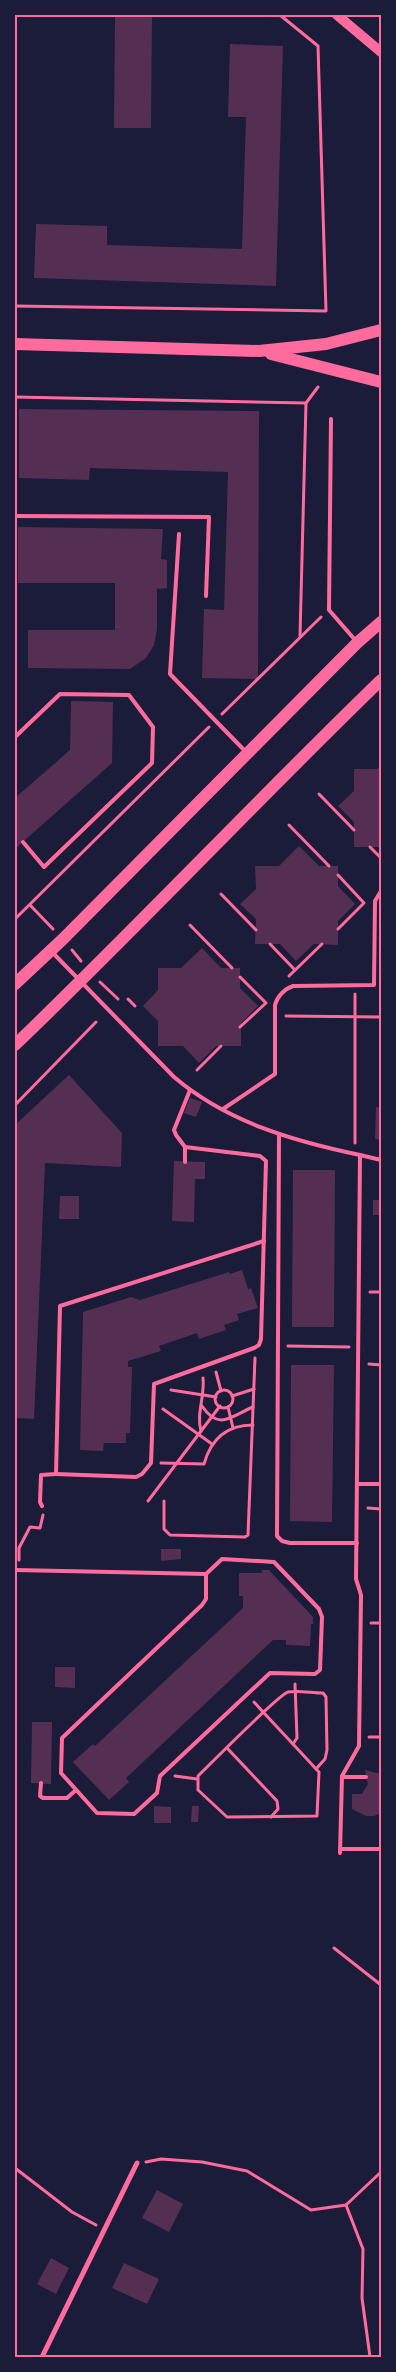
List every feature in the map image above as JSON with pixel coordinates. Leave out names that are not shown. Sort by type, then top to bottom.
[{"type":"main road","points":[[337,15],[381,52]]},
{"type":"main road","points":[[15,344],[259,351],[326,344],[381,330]]},
{"type":"main road","points":[[259,351],[323,365],[381,382]]},
{"type":"main road","points":[[15,984],[248,754],[357,643],[381,622]]},
{"type":"main road","points":[[15,1045],[80,982],[275,783],[381,680]]},
{"type":"street","points":[[42,2357],[137,2163]]},
{"type":"lane","points":[[331,419],[329,610],[357,643]]},
{"type":"lane","points":[[15,516],[209,517],[206,596]]},
{"type":"lane","points":[[178,534],[170,674],[248,754]]},
{"type":"lane","points":[[15,737],[60,694],[129,695],[153,727],[152,763],[44,867],[23,842]]},
{"type":"lane","points":[[223,1109],[275,1074],[276,1000],[289,987],[374,985],[375,900],[381,891]]},
{"type":"lane","points":[[50,951],[174,1077],[190,1090],[223,1109],[279,1135],[381,1160]]},
{"type":"lane","points":[[185,1162],[185,1147],[174,1130],[190,1090]]},
{"type":"lane","points":[[279,1135],[277,1536],[282,1541],[290,1543],[357,1543]]},
{"type":"lane","points":[[43,1506],[41,1475],[140,1476],[151,1463],[152,1401],[153,1388],[156,1381],[259,1345],[261,1339],[266,1161],[264,1157],[185,1147]]},
{"type":"lane","points":[[360,1156],[356,1579],[361,1595],[359,1746],[342,1777],[341,1851],[381,1849]]},
{"type":"lane","points":[[56,1474],[60,1306],[264,1241]]},
{"type":"lane","points":[[357,1484],[381,1484]]},
{"type":"lane","points":[[17,1570],[206,1574],[222,1559],[274,1562],[319,1609],[322,1617],[320,1670],[315,1674],[270,1673],[158,1778],[157,1793],[134,1814],[97,1813],[61,1773],[62,1738],[202,1605],[206,1599],[206,1574]]},
{"type":"lane","points":[[342,1777],[366,1777]]},
{"type":"lane","points":[[41,1784],[40,1796],[43,1798],[67,1798],[76,1790]]},
{"type":"path","points":[[15,306],[326,311],[318,46],[280,15]]},
{"type":"path","points":[[300,636],[306,403],[318,387]]},
{"type":"path","points":[[15,397],[306,403]]},
{"type":"path","points":[[15,919],[300,636],[329,610]]},
{"type":"path","points":[[319,794],[354,830]]},
{"type":"path","points":[[289,825],[329,866]]},
{"type":"path","points":[[370,847],[381,858]]},
{"type":"path","points":[[338,875],[364,903],[338,929]]},
{"type":"path","points":[[221,894],[256,930]]},
{"type":"path","points":[[190,925],[232,968]]},
{"type":"path","points":[[270,944],[295,970]]},
{"type":"path","points":[[283,982],[322,944]]},
{"type":"path","points":[[240,976],[264,1001]]},
{"type":"path","points":[[275,1016],[381,1017],[380,990],[374,985]]},
{"type":"path","points":[[354,1154],[355,986]]},
{"type":"path","points":[[240,1027],[266,1003],[264,1001],[270,994]]},
{"type":"path","points":[[128,999],[135,1006]]},
{"type":"path","points":[[15,1105],[96,1022]]},
{"type":"path","points":[[197,1070],[221,1046]]},
{"type":"path","points":[[277,1346],[358,1347]]},
{"type":"path","points":[[164,1501],[164,1529],[170,1535],[245,1537],[248,1535],[255,1347]]},
{"type":"path","points":[[213,1362],[221,1391]]},
{"type":"path","points":[[199,1433],[199,1415],[204,1395],[203,1378]]},
{"type":"path","points":[[232,1396],[254,1389]]},
{"type":"path","points":[[168,1390],[216,1397]]},
{"type":"path","points":[[216,1397],[221,1391],[227,1390],[232,1396],[233,1402],[228,1407]]},
{"type":"path","points":[[216,1397],[220,1406]]},
{"type":"path","points":[[152,1401],[212,1444]]},
{"type":"path","points":[[202,1406],[211,1417],[219,1420],[231,1419],[253,1406]]},
{"type":"path","points":[[220,1406],[228,1407]]},
{"type":"path","points":[[148,1501],[220,1406]]},
{"type":"path","points":[[228,1407],[233,1428]]},
{"type":"path","points":[[151,1463],[204,1464],[212,1444],[218,1437],[233,1428],[253,1425]]},
{"type":"path","points":[[17,1570],[19,1548],[30,1528],[40,1528],[43,1506]]},
{"type":"path","points":[[293,1744],[297,1736],[295,1673]]},
{"type":"path","points":[[196,1779],[284,1694],[296,1692],[323,1693],[326,1697],[327,1750],[325,1759],[316,1769]]},
{"type":"path","points":[[196,1779],[197,1788],[224,1817],[318,1816],[320,1776],[316,1769],[247,1694]]},
{"type":"path","points":[[227,1748],[277,1801],[278,1809],[270,1817]]},
{"type":"path","points":[[162,1774],[196,1779]]},
{"type":"path","points":[[334,1948],[381,1985]]},
{"type":"path","points":[[137,2163],[161,2160],[202,2162],[247,2171],[311,2210],[346,2204],[381,2172]]},
{"type":"path","points":[[15,2168],[72,2212],[104,2229]]},
{"type":"path","points":[[346,2204],[363,2249],[362,2298],[370,2357]]},
{"type":"building","points":[[115,15],[152,15],[151,128],[114,128]]},
{"type":"building","points":[[230,44],[283,46],[276,286],[34,278],[36,224],[107,226],[107,245],[242,249],[246,117],[228,117]]},
{"type":"building","points":[[19,409],[259,411],[258,679],[202,678],[204,609],[224,610],[228,472],[90,468],[89,480],[19,478]]},
{"type":"building","points":[[18,527],[163,529],[161,559],[167,560],[167,588],[157,589],[157,629],[154,645],[146,658],[130,669],[28,668],[28,630],[115,630],[115,583],[18,583]]},
{"type":"building","points":[[71,701],[113,702],[112,763],[17,847],[15,844],[15,798],[70,750]]},
{"type":"building","points":[[381,765],[381,850],[378,847],[354,847],[354,822],[338,806],[354,791],[354,769],[377,769]]},
{"type":"building","points":[[299,846],[319,866],[338,866],[338,886],[355,904],[338,921],[338,945],[314,944],[296,961],[280,944],[255,944],[256,919],[240,904],[256,889],[255,866],[279,866]]},
{"type":"building","points":[[202,948],[221,968],[240,968],[240,988],[258,1006],[241,1023],[241,1046],[216,1046],[199,1063],[183,1046],[158,1046],[158,1021],[143,1006],[158,990],[158,968],[181,968]]},
{"type":"building","points":[[69,1075],[122,1133],[121,1167],[45,1163],[34,1419],[15,1418],[15,1125]]},
{"type":"building","points":[[190,1098],[202,1102],[196,1117],[184,1113]]},
{"type":"building","points":[[376,1107],[381,1108],[381,1140],[375,1139]]},
{"type":"building","points":[[174,1161],[205,1162],[205,1179],[195,1179],[194,1222],[172,1221]]},
{"type":"building","points":[[293,1170],[335,1170],[334,1327],[292,1327]]},
{"type":"building","points":[[60,1196],[79,1196],[79,1219],[59,1219]]},
{"type":"building","points":[[373,1200],[381,1200],[381,1215],[373,1215]]},
{"type":"building","points":[[242,1270],[248,1289],[251,1288],[258,1308],[237,1314],[239,1320],[224,1325],[226,1330],[199,1339],[197,1333],[159,1346],[161,1351],[128,1361],[128,1367],[132,1367],[130,1433],[126,1433],[126,1443],[104,1443],[103,1451],[80,1450],[83,1312],[131,1297],[140,1300],[229,1272],[230,1274]]},
{"type":"building","points":[[291,1365],[334,1365],[332,1522],[290,1521]]},
{"type":"building","points":[[161,1549],[181,1549],[181,1559],[161,1561]]},
{"type":"building","points":[[262,1570],[269,1570],[313,1617],[310,1646],[286,1645],[286,1640],[273,1640],[126,1778],[129,1782],[109,1800],[73,1762],[93,1744],[95,1746],[243,1608],[243,1596],[239,1596],[239,1573],[262,1573]]},
{"type":"building","points":[[55,1667],[75,1667],[75,1688],[55,1687]]},
{"type":"building","points":[[32,1722],[52,1722],[51,1784],[31,1783]]},
{"type":"building","points":[[365,1770],[381,1774],[381,1813],[374,1816],[366,1816],[352,1809],[352,1794],[362,1794],[368,1784]]},
{"type":"building","points":[[154,1806],[171,1807],[171,1823],[154,1823]]},
{"type":"building","points":[[192,1806],[199,1806],[198,1822],[191,1822]]},
{"type":"building","points":[[157,2190],[183,2204],[169,2232],[142,2218]]},
{"type":"building","points":[[51,2258],[69,2268],[56,2294],[37,2284]]},
{"type":"building","points":[[124,2263],[159,2279],[147,2304],[112,2288]]}]
